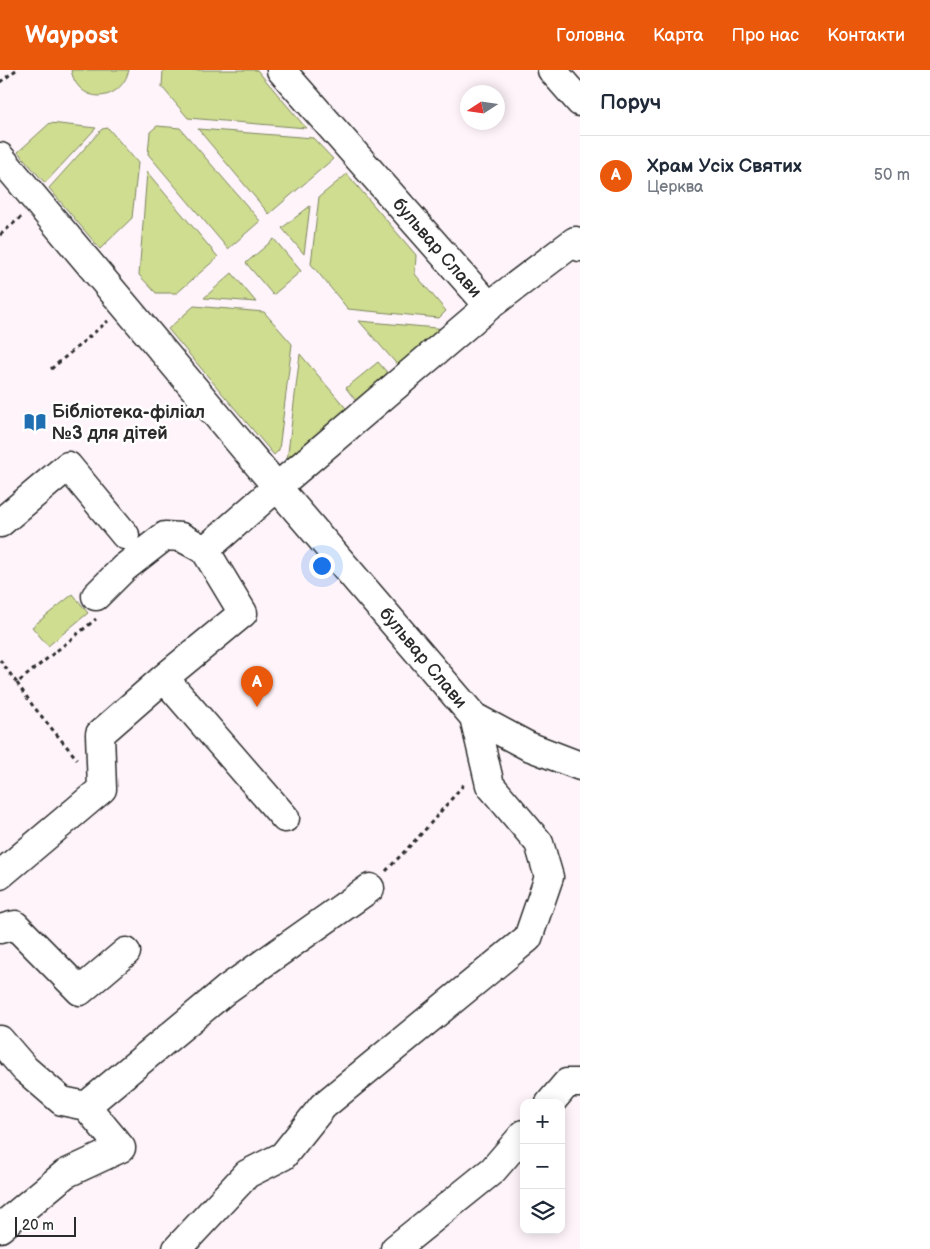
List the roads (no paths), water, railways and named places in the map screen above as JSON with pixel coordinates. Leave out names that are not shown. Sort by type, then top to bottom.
[{"type":"street","name":"бульвар Слави","points":[[277,486],[489,306],[281,70]]},
{"type":"street","points":[[552,70],[580,102]]},
{"type":"street","name":"бульвар Слави","points":[[0,157],[474,717],[528,746],[580,766]]},
{"type":"street","points":[[489,306],[578,241]]},
{"type":"street","points":[[0,523],[68,466],[125,535]]},
{"type":"street","points":[[205,550],[277,486]]},
{"type":"street","points":[[0,875],[102,789],[100,734],[243,613],[205,550],[181,537],[165,536],[124,568],[96,607]]},
{"type":"street","points":[[164,678],[285,818]]},
{"type":"street","points":[[177,1249],[247,1174],[283,1156],[323,1106],[528,938],[549,876],[539,843],[490,786],[474,717]]},
{"type":"street","points":[[86,1106],[227,989],[370,888]]},
{"type":"street","points":[[0,929],[16,925],[80,991],[126,952]]},
{"type":"street","points":[[0,1040],[25,1069],[62,1101],[86,1106],[121,1148],[65,1174],[0,1228]]},
{"type":"street","points":[[553,1099],[567,1083],[580,1083]]},
{"type":"street","points":[[395,1249],[493,1170],[520,1139]]},
{"type":"place","name":"Бібліотека-філіал №3 для дітей","points":[[35,422]]},
{"type":"place","name":"Храм Усіх Святих","points":[[257,707]]}]
